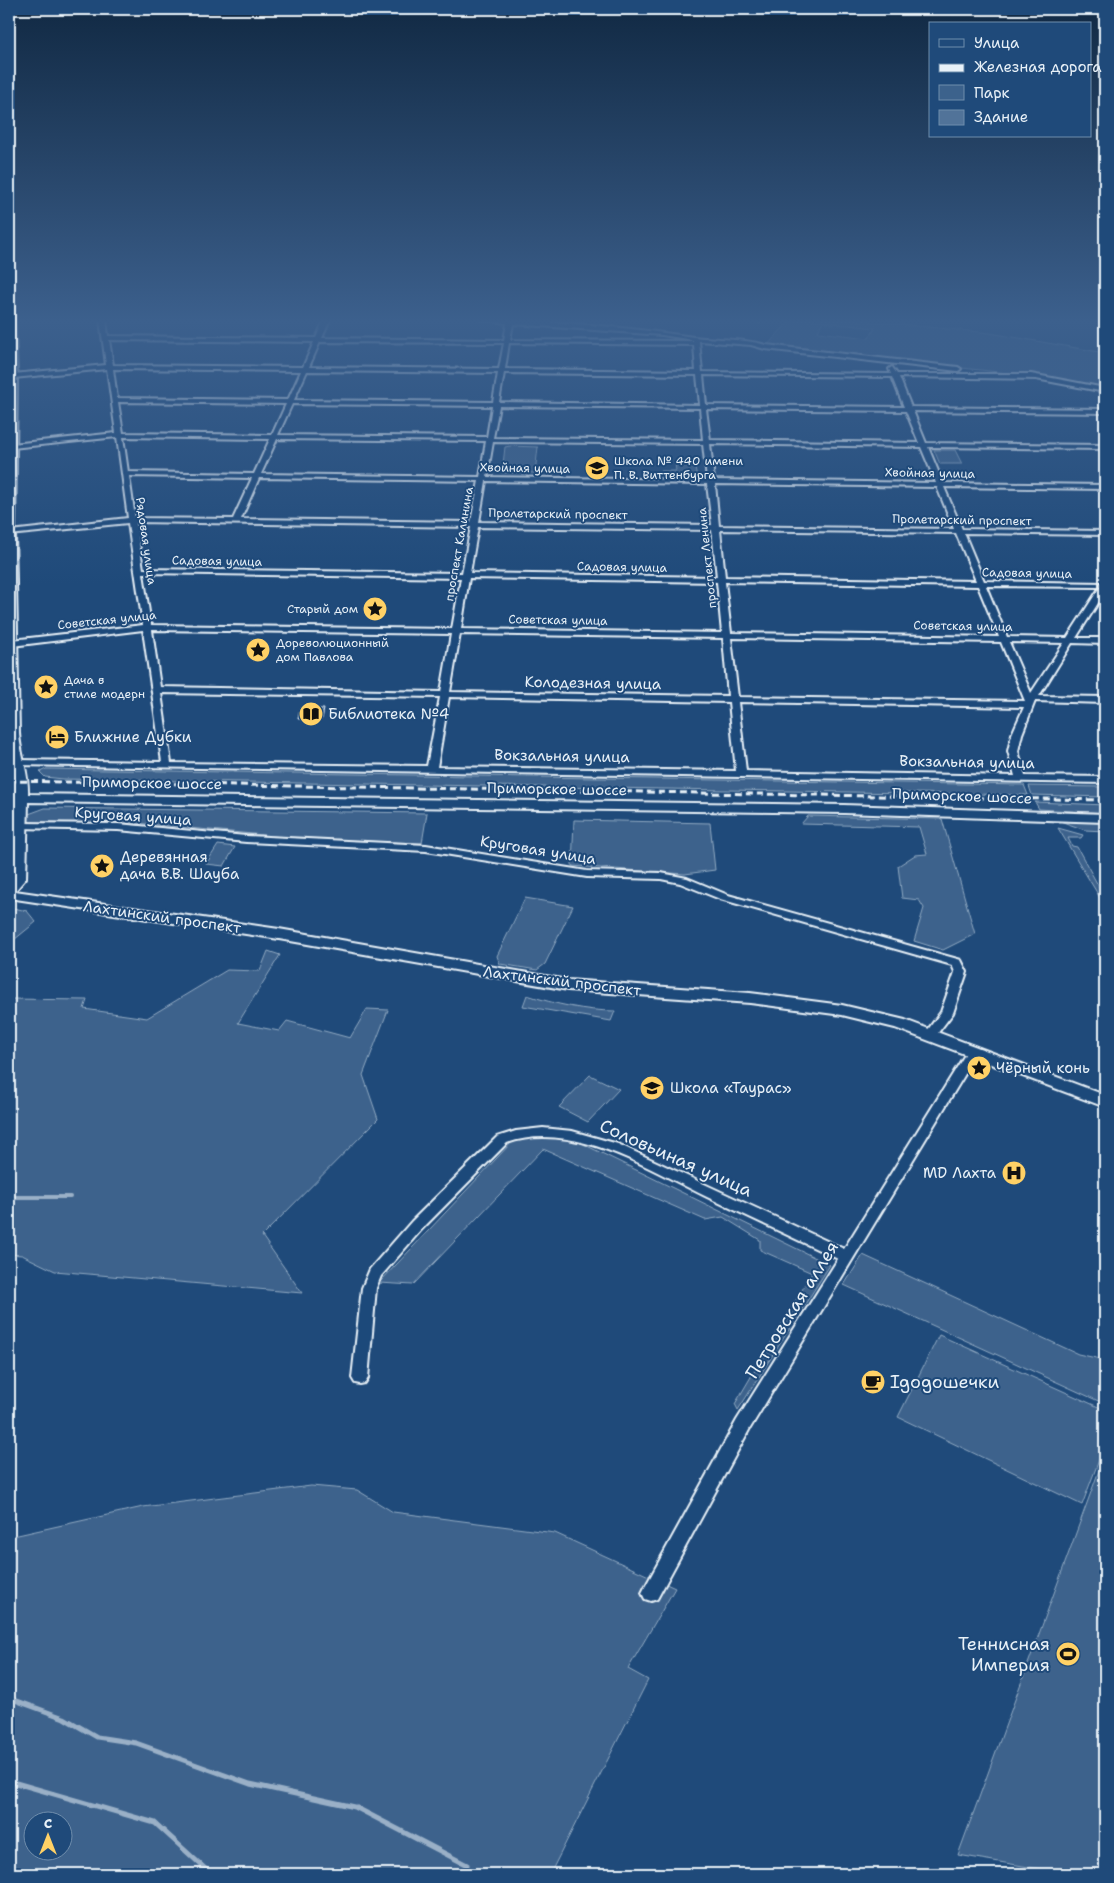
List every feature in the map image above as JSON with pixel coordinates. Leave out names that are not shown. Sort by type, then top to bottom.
[{"type":"main road","points":[[9,889],[19,878],[21,826],[15,798],[22,777],[14,752],[10,533],[11,418]]},
{"type":"main road","name":"Приморское шоссе","points":[[15,798],[844,809],[1105,818]]},
{"type":"main road","name":"Лахтинский проспект","points":[[9,894],[279,934],[568,984],[803,1003],[877,1018],[930,1035],[1105,1101]]},
{"type":"street","name":"Рядовая улица","points":[[115,408],[167,765]]},
{"type":"street","points":[[236,521],[287,408]]},
{"type":"street","name":"проспект Калинина","points":[[432,768],[495,408]]},
{"type":"street","name":"проспект Ленина","points":[[703,408],[741,774]]},
{"type":"street","points":[[895,408],[1105,411]]},
{"type":"street","points":[[908,408],[1030,701]]},
{"type":"street","points":[[12,446],[119,435],[1105,447]]},
{"type":"street","name":"Хвойная улица","points":[[125,474],[1105,486]]},
{"type":"street","name":"Пролетарский проспект","points":[[10,533],[132,520],[1105,533]]},
{"type":"street","name":"Садовая улица","points":[[139,571],[1105,586]]},
{"type":"street","points":[[1021,778],[1013,751],[1017,734],[1030,701],[1105,586]]},
{"type":"street","name":"Советская улица","points":[[12,643],[148,627],[1105,641]]},
{"type":"street","name":"Колодезная улица","points":[[157,690],[733,699],[1105,700]]},
{"type":"street","name":"Вокзальная улица","points":[[18,763],[1105,780]]},
{"type":"street","name":"Круговая улица","points":[[21,826],[118,827],[289,842],[426,848],[587,874],[661,876],[683,880],[724,896],[957,963],[961,972],[947,1013],[930,1035]]},
{"type":"street","name":"Петровская аллея","points":[[651,1593],[743,1425],[973,1051]]},
{"type":"street","name":"Соловьиная улица","points":[[360,1378],[369,1288],[374,1273],[417,1225],[502,1140],[516,1134],[539,1131],[582,1138],[613,1147],[847,1258]]},
{"type":"green space","points":[[505,447],[538,447],[535,473],[502,473]]},
{"type":"green space","points":[[934,450],[955,450],[962,464],[940,464]]},
{"type":"green space","points":[[675,463],[694,463],[697,477],[662,477],[661,471],[676,471]]},
{"type":"green space","points":[[46,769],[1024,785],[1028,795],[63,779],[45,777],[40,772]]},
{"type":"green space","points":[[1029,786],[1105,787],[1105,797],[1032,795]]},
{"type":"green space","points":[[1035,802],[1105,805],[1105,813],[1039,809]]},
{"type":"green space","points":[[45,808],[427,813],[422,843],[305,839],[136,823],[29,824],[26,815]]},
{"type":"green space","points":[[808,816],[942,819],[975,934],[943,950],[914,941],[924,908],[919,900],[902,898],[898,866],[915,855],[927,854],[919,827],[801,824]]},
{"type":"green space","points":[[1062,819],[1105,822],[1105,831],[1085,830],[1060,821]]},
{"type":"green space","points":[[574,820],[710,823],[715,870],[685,874],[572,866]]},
{"type":"green space","points":[[1058,828],[1083,835],[1081,838],[1068,838],[1072,846],[1077,847],[1105,898],[1105,906]]},
{"type":"green space","points":[[218,845],[235,847],[224,866],[206,864]]},
{"type":"green space","points":[[525,898],[573,906],[545,964],[537,970],[500,964],[497,956]]},
{"type":"green space","points":[[9,907],[27,911],[36,922],[9,944]]},
{"type":"green space","points":[[268,951],[280,955],[238,1023],[279,1031],[287,1021],[350,1038],[367,1009],[388,1010],[363,1075],[378,1119],[262,1236],[302,1293],[55,1271],[22,1255],[9,1254],[9,999],[87,1000],[84,1009],[147,1018],[227,970],[260,971]]},
{"type":"green space","points":[[527,995],[570,1006],[615,1011],[611,1021],[523,1006]]},
{"type":"green space","points":[[590,1075],[619,1089],[588,1122],[559,1107]]},
{"type":"green space","points":[[534,1135],[577,1141],[830,1265],[738,1410],[735,1404],[812,1273],[760,1250],[760,1240],[723,1217],[705,1220],[543,1149],[413,1285],[379,1283],[512,1142]]},
{"type":"green space","points":[[863,1255],[1078,1354],[1105,1360],[1105,1404],[844,1285]]},
{"type":"green space","points":[[939,1335],[1105,1410],[1105,1444],[1082,1505],[898,1417]]},
{"type":"green space","name":"Теннисная Империя","points":[[1105,1454],[1105,1874],[1070,1874],[958,1855]]},
{"type":"green space","points":[[311,1486],[357,1490],[393,1512],[555,1533],[675,1588],[628,1669],[648,1680],[550,1874],[9,1874],[9,1537],[143,1507]]},
{"type":"building","name":"Библиотека №4","points":[[300,709],[324,709],[322,719],[298,719]]},
{"type":"waterway","points":[[9,1197],[70,1197]]},
{"type":"waterway","points":[[9,1698],[64,1718],[97,1737],[136,1743],[250,1784],[355,1807],[467,1865]]},
{"type":"waterway","points":[[9,1781],[155,1823],[211,1874]]},
{"type":"railway","points":[[9,781],[1105,800]]},
{"type":"place","name":"Школа № 440 имени П. В. Виттенбурга","points":[[597,468]]},
{"type":"place","name":"Старый дом","points":[[375,609]]},
{"type":"place","name":"Дореволюционный дом Павлова","points":[[258,650]]},
{"type":"place","name":"Дача в стиле модерн","points":[[46,687]]},
{"type":"place","name":"Библиотека №4","points":[[311,714]]},
{"type":"place","name":"Ближние Дубки","points":[[57,737]]},
{"type":"place","name":"Деревянная дача В.В. Шауба","points":[[102,866]]},
{"type":"place","name":"Чёрный конь","points":[[979,1068]]},
{"type":"place","name":"Школа «Таурас»","points":[[652,1088]]},
{"type":"place","name":"MD Лахта","points":[[1014,1173]]},
{"type":"place","name":"Igogoшечки","points":[[873,1382]]},
{"type":"place","name":"Теннисная Империя","points":[[1068,1654]]}]
